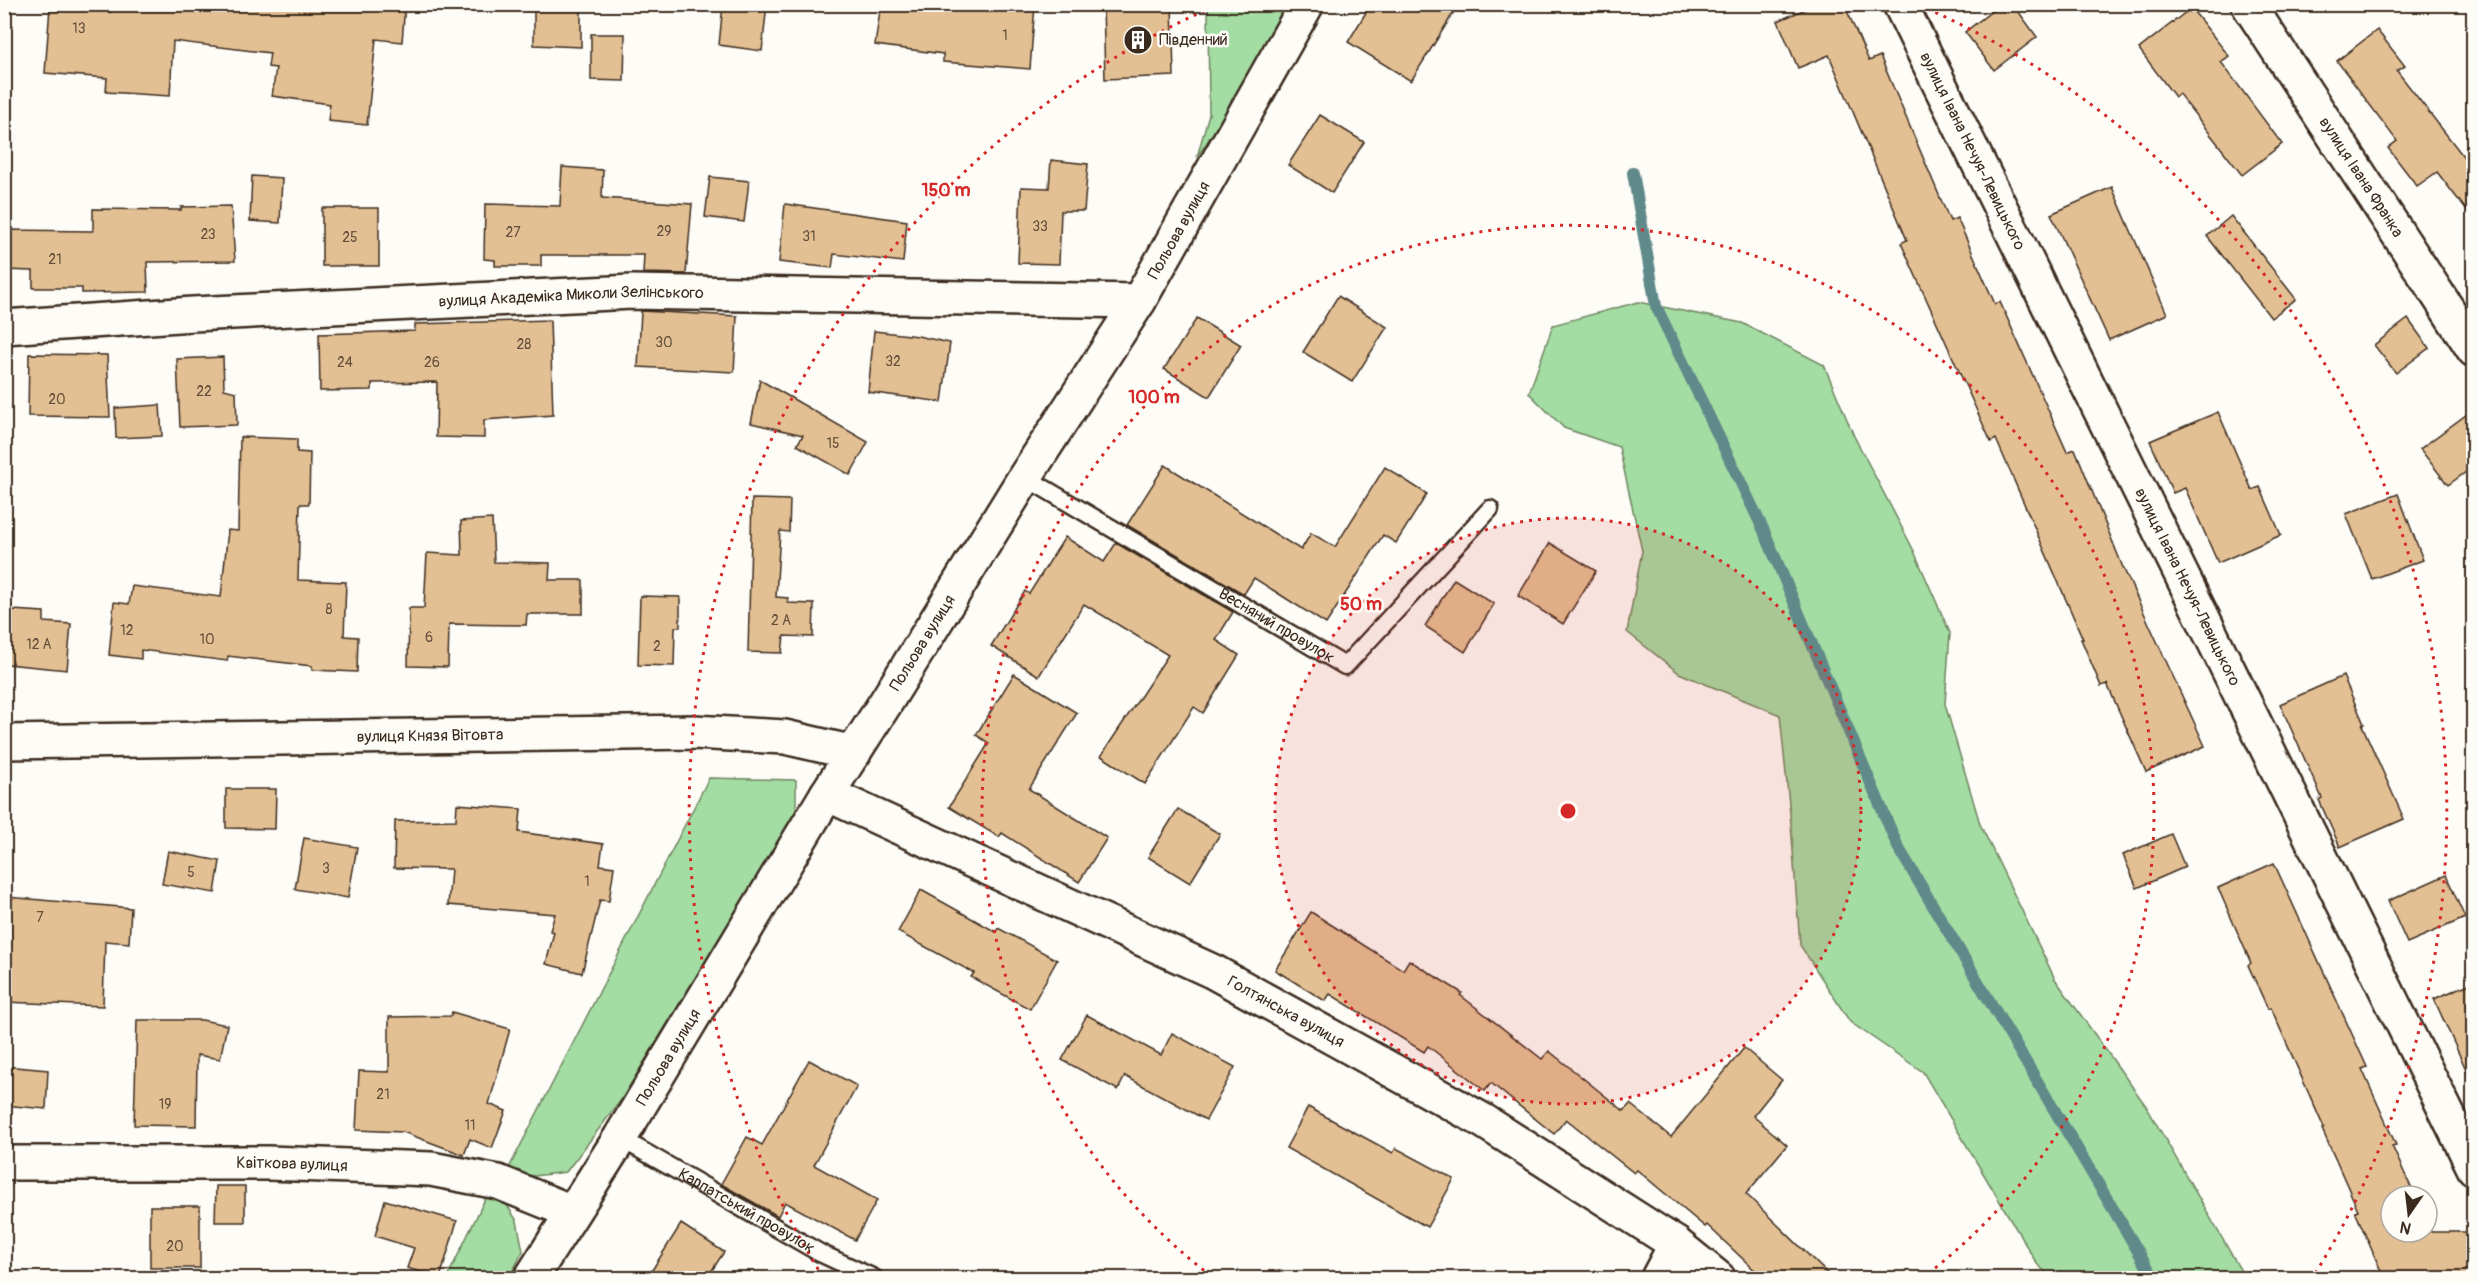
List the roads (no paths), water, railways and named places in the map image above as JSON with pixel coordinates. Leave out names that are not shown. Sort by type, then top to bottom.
[{"type":"street","name":"Польова вулиця","points":[[531,1278],[620,1138],[827,794],[1025,477],[1139,301],[1307,4]]},
{"type":"street","name":"вулиця Івана Нечуя-Левицького","points":[[1900,4],[2474,1168]]},
{"type":"street","name":"вулиця Івана Франка","points":[[2248,4],[2474,350]]},
{"type":"street","name":"вулиця Академіка Миколи Зелінського","points":[[4,327],[193,314],[632,292],[1139,301]]},
{"type":"street","name":"вулиця Князя Вітовта","points":[[4,742],[694,732],[785,737],[854,753]]},
{"type":"street","name":"Голтянська вулиця","points":[[827,794],[1214,972],[1482,1120],[1677,1244],[1718,1278]]},
{"type":"street","name":"Квіткова вулиця","points":[[4,1163],[268,1163],[430,1169],[498,1182],[572,1212]]},
{"type":"street","points":[[1658,1278],[1677,1244]]},
{"type":"lane","name":"Весняний провулок","points":[[1025,477],[1345,666],[1490,509]]},
{"type":"lane","name":"Карпатський провулок","points":[[620,1138],[820,1252],[874,1278]]},
{"type":"waterway","points":[[1633,173],[1656,306],[1764,531],[1898,847],[2154,1278]]},
{"type":"place","name":"Південний","points":[[1138,40]]}]
